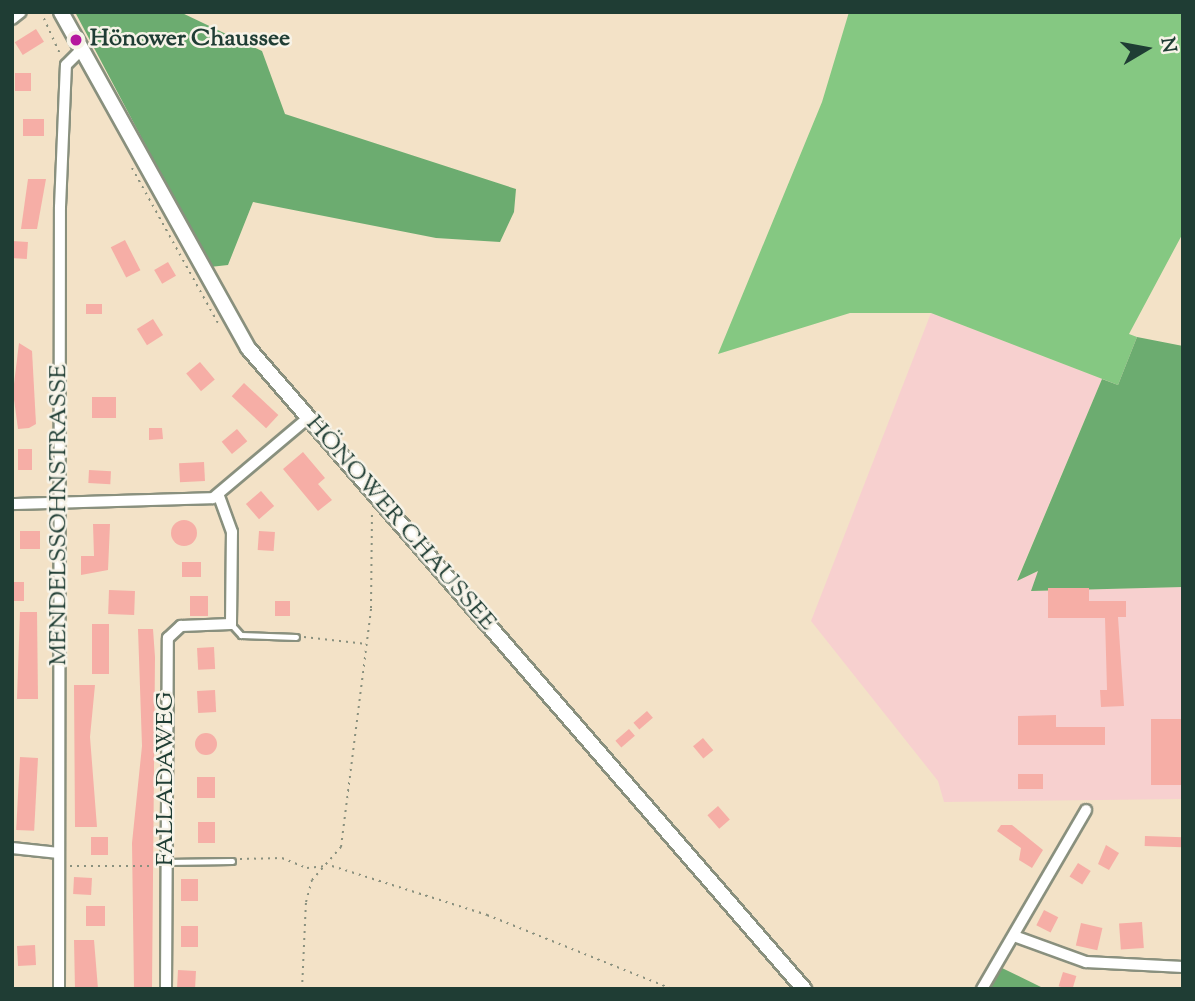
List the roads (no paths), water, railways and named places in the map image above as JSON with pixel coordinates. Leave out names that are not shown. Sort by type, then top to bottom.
[{"type":"street","points":[[12,19],[21,12]]},
{"type":"street","name":"HÖNOWER CHAUSSEE","points":[[57,18],[81,50],[224,311],[308,418],[804,989]]},
{"type":"street","name":"MENDELSSOHNSTRASSE","points":[[59,989],[58,505],[66,65],[81,50]]},
{"type":"street","points":[[12,504],[58,505],[219,496],[308,418]]},
{"type":"street","points":[[219,496],[232,532],[231,624]]},
{"type":"street","name":"FALLADAWEG","points":[[166,989],[168,638],[181,626],[231,624]]},
{"type":"street","points":[[982,989],[1086,810]]},
{"type":"street","points":[[12,848],[59,853]]},
{"type":"street","points":[[1014,936],[1086,962],[1183,967]]},
{"type":"lane","points":[[231,624],[241,635],[296,637]]},
{"type":"lane","points":[[167,864],[232,861]]},
{"type":"place","name":"Hönower Chaussee","points":[[76,40]]}]
